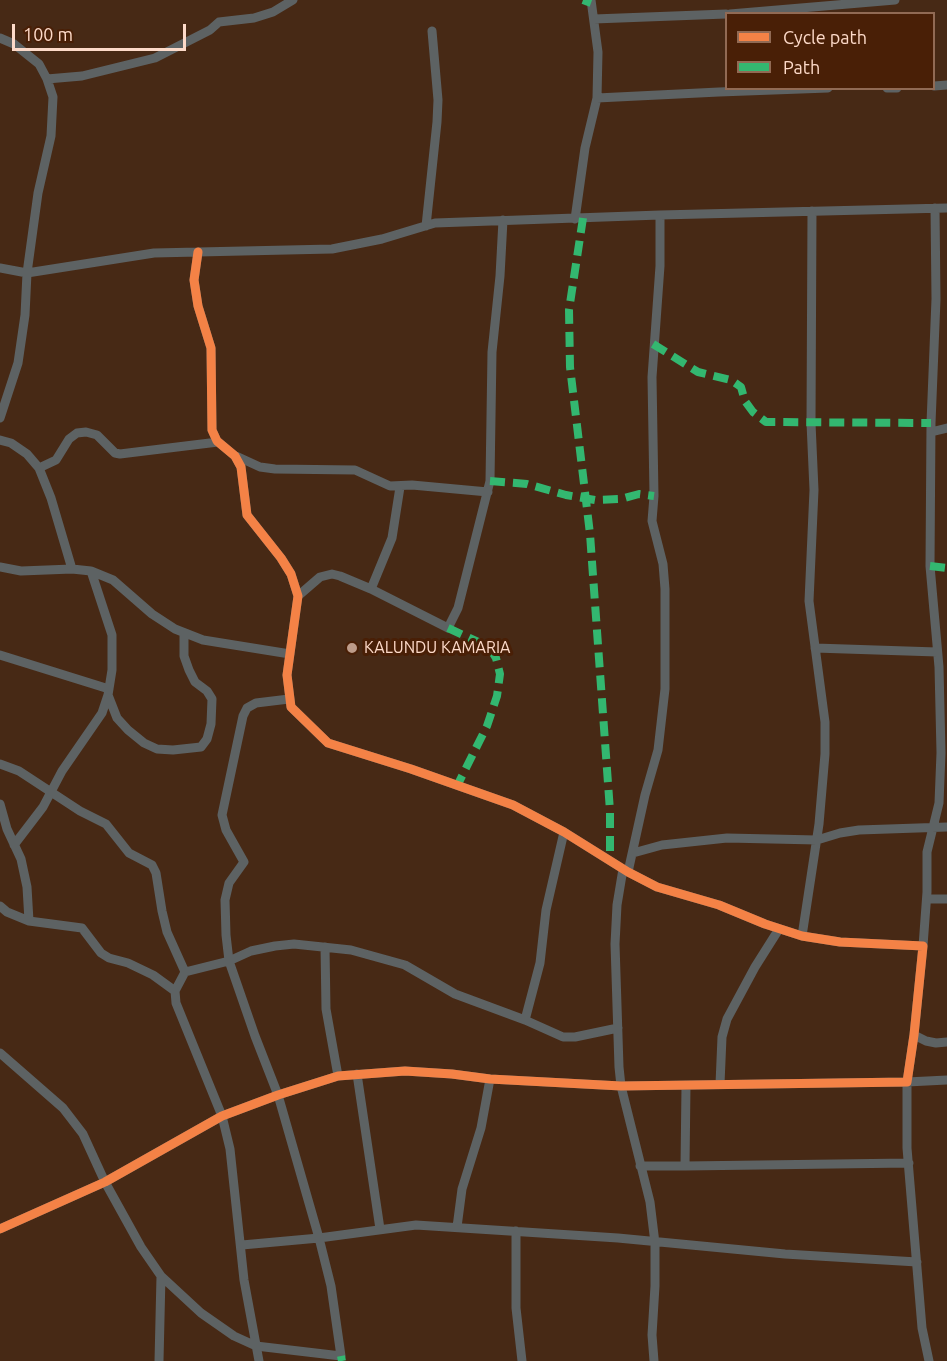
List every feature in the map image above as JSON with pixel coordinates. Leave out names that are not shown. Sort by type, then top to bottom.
[{"type":"street","points":[[47,79],[82,76],[155,58],[202,34],[219,22],[254,18],[273,12],[293,0]]},
{"type":"street","points":[[575,219],[585,148],[597,98],[598,51],[591,0]]},
{"type":"street","points":[[752,12],[895,0]]},
{"type":"street","points":[[594,19],[725,14]]},
{"type":"street","points":[[426,226],[435,153],[438,100],[432,31]]},
{"type":"street","points":[[0,38],[14,44],[39,64],[53,98],[51,136],[38,193],[18,363],[0,418]]},
{"type":"street","points":[[597,98],[774,90]]},
{"type":"street","points":[[928,1361],[922,1328],[909,1163],[907,1083],[923,946],[927,899],[927,852],[939,803],[941,753],[937,652],[930,566],[931,432],[936,310],[935,208]]},
{"type":"street","points":[[0,268],[27,273],[154,253],[332,249],[357,245],[435,224],[660,215],[947,208]]},
{"type":"street","points":[[802,936],[817,840],[823,783],[825,722],[809,601],[814,490],[811,423],[812,211]]},
{"type":"street","points":[[654,1361],[652,1335],[655,1243],[650,1202],[621,1086],[615,944],[617,905],[633,853],[645,795],[658,750],[665,689],[665,589],[663,564],[652,521],[654,496],[652,377],[660,273],[660,215]]},
{"type":"street","points":[[298,596],[320,578],[332,574],[372,589],[448,628],[458,608],[488,492],[492,452],[492,352],[503,220]]},
{"type":"street","points":[[198,252],[194,280],[198,306],[211,348],[212,430],[218,442],[236,456],[260,467],[355,470],[377,482],[400,487],[412,485],[488,492]]},
{"type":"street","points":[[931,432],[947,428]]},
{"type":"street","points":[[39,468],[56,460],[69,439],[76,433],[86,432],[97,435],[112,450],[120,454],[218,442]]},
{"type":"street","points":[[0,440],[11,443],[27,454],[39,468],[72,569]]},
{"type":"street","points":[[236,456],[241,467],[247,514],[291,574],[298,596],[287,675],[291,707],[328,743],[513,805],[657,887],[719,904],[779,929],[802,936],[840,942],[923,946]]},
{"type":"street","points":[[372,589],[392,538],[400,487]]},
{"type":"street","points":[[0,567],[21,571],[72,569],[91,571],[113,580],[152,614],[184,633],[203,640],[290,654]]},
{"type":"street","points":[[14,845],[43,807],[62,771],[102,713],[109,692],[112,670],[112,635],[91,571]]},
{"type":"street","points":[[109,692],[117,718],[144,743],[157,749],[201,747],[212,724],[212,699],[195,682],[189,670],[184,656],[184,633]]},
{"type":"street","points":[[815,648],[937,652]]},
{"type":"street","points":[[0,655],[109,692]]},
{"type":"street","points":[[0,1053],[63,1108],[83,1134],[105,1182],[141,1247],[161,1276],[201,1313],[234,1336],[256,1346],[341,1356],[331,1286],[319,1238],[278,1095],[229,961],[225,924],[225,900],[230,883],[244,862],[226,830],[222,815],[243,716],[247,708],[256,703],[289,699]]},
{"type":"street","points":[[0,764],[19,771],[80,811],[106,824],[129,854],[152,865],[156,873],[168,932],[185,972]]},
{"type":"street","points":[[0,804],[7,829],[21,859],[27,887],[29,921]]},
{"type":"street","points":[[633,853],[662,845],[727,837],[817,840],[859,830],[947,827]]},
{"type":"street","points":[[525,1020],[540,963],[546,910],[564,832]]},
{"type":"street","points":[[927,899],[947,899]]},
{"type":"street","points":[[0,906],[7,912],[29,921],[82,928],[101,953],[153,975],[175,991]]},
{"type":"street","points":[[720,1084],[722,1036],[728,1019],[754,967],[779,929]]},
{"type":"street","points":[[259,1361],[244,1280],[230,1149],[222,1116],[176,1003],[175,991],[185,972],[229,961],[251,951],[275,946],[294,944],[351,950],[405,966],[455,994],[563,1037],[618,1029]]},
{"type":"street","points":[[325,947],[326,1009],[339,1076]]},
{"type":"street","points":[[914,1035],[936,1043],[947,1042]]},
{"type":"street","points":[[0,1229],[105,1182],[222,1116],[339,1076],[405,1071],[490,1079],[621,1086],[907,1083],[947,1080]]},
{"type":"street","points":[[357,1074],[380,1229]]},
{"type":"street","points":[[457,1227],[462,1189],[481,1128],[490,1079]]},
{"type":"street","points":[[685,1166],[686,1086]]},
{"type":"street","points":[[640,1166],[909,1163]]},
{"type":"street","points":[[242,1245],[319,1238],[416,1225],[917,1262]]},
{"type":"street","points":[[516,1231],[516,1308],[522,1361]]},
{"type":"street","points":[[159,1361],[161,1276]]},
{"type":"marked path","points":[[583,0],[591,3]]},
{"type":"marked path","points":[[583,218],[569,310],[570,367],[590,534],[610,811],[610,860]]},
{"type":"marked path","points":[[653,344],[698,372],[731,380],[741,387],[745,401],[753,412],[766,422],[931,423]]},
{"type":"marked path","points":[[490,481],[527,484],[595,500],[621,499],[639,494],[654,496]]},
{"type":"marked path","points":[[930,566],[947,568]]},
{"type":"marked path","points":[[448,628],[489,647],[496,658],[500,674],[497,696],[487,726],[457,786]]},
{"type":"marked path","points":[[341,1356],[342,1361]]},
{"type":"cycle path","points":[[0,1229],[105,1182],[222,1116],[338,1076],[405,1071],[490,1079],[621,1086],[907,1082],[923,946],[840,942],[802,936],[719,905],[657,887],[513,805],[328,743],[291,707],[287,675],[298,596],[291,574],[281,558],[247,515],[241,467],[235,456],[217,441],[212,430],[211,348],[198,306],[194,280],[198,252]]},
{"type":"place","name":"KALUNDU KAMARIA","points":[[352,648]]}]
